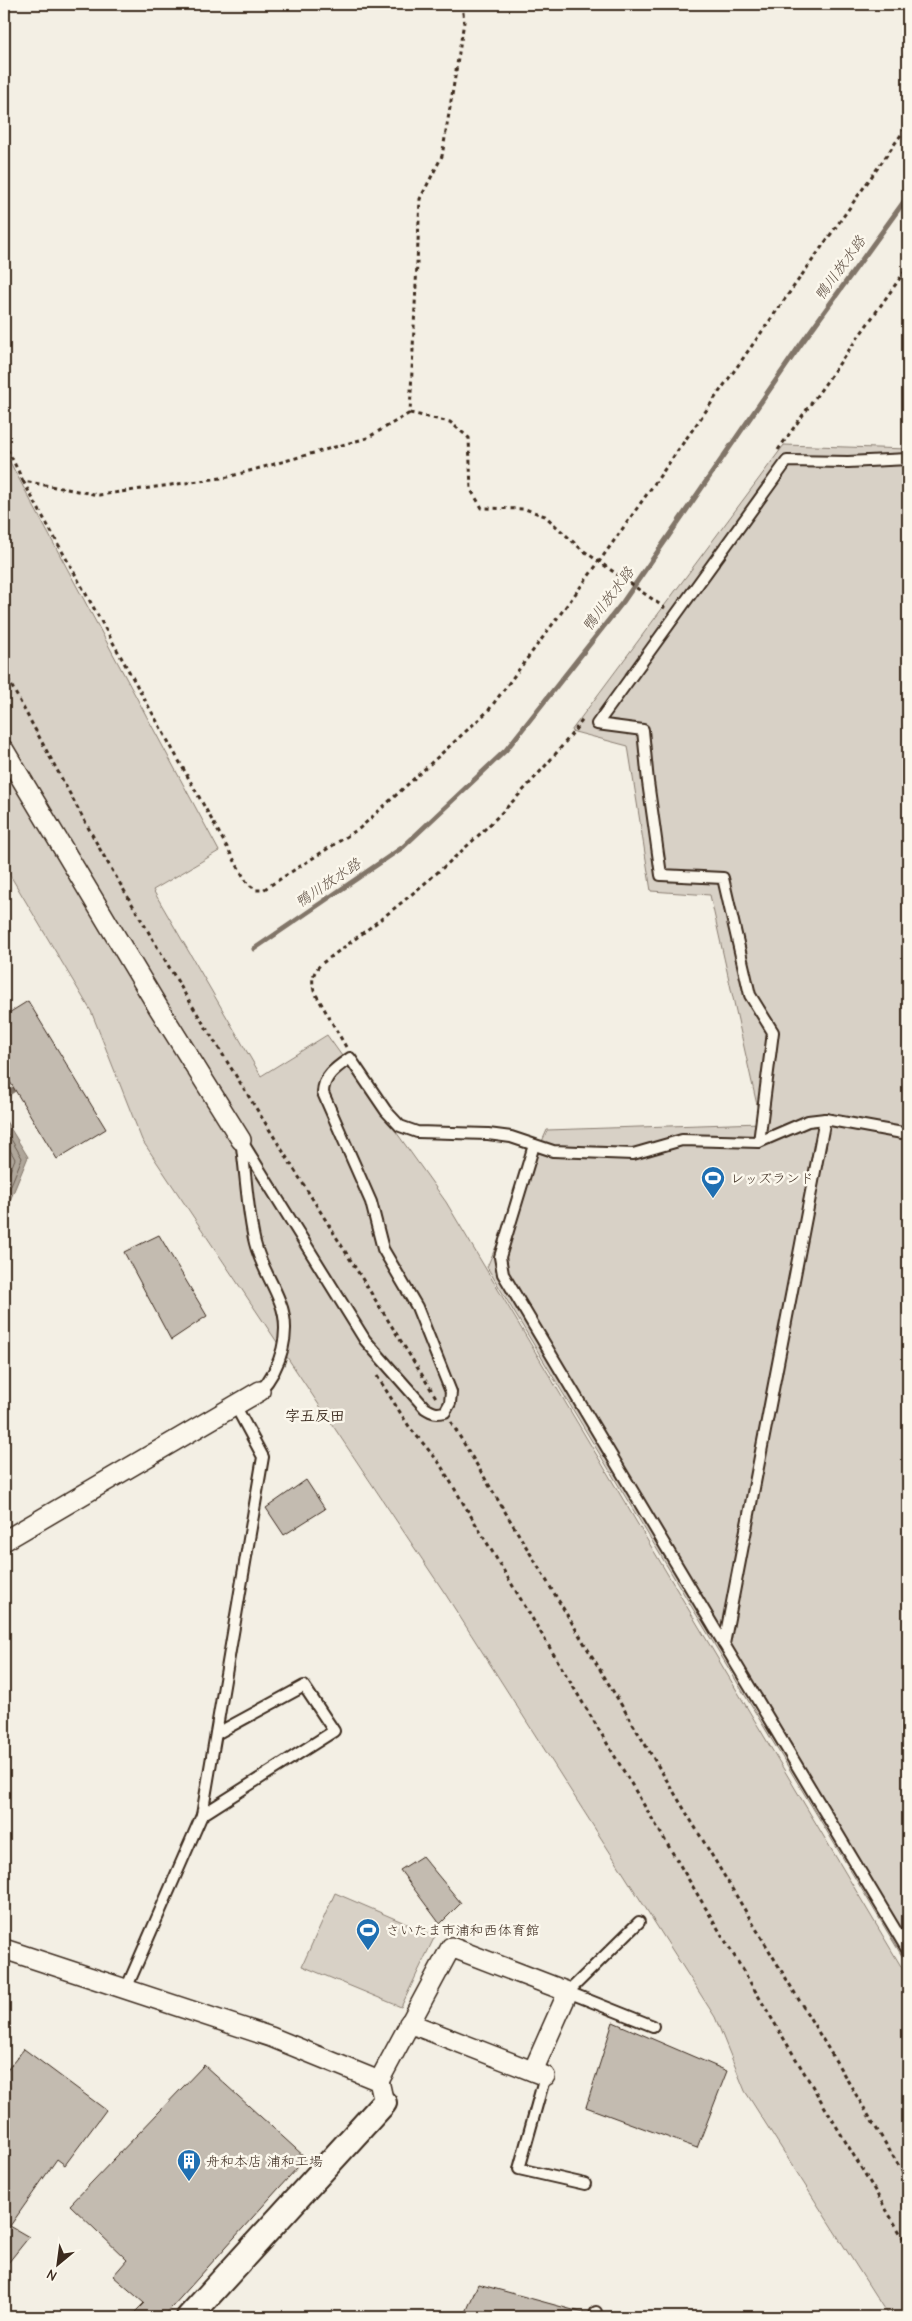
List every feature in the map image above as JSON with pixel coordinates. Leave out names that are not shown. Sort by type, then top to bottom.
[{"type":"street","points":[[4,750],[158,1007],[241,1140]]},
{"type":"street","points":[[4,1541],[260,1390]]},
{"type":"street","points":[[189,2317],[381,2092],[409,2023],[451,1947],[568,1992],[539,2074],[409,2023]]},
{"type":"street","points":[[4,1949],[271,2037],[381,2092]]},
{"type":"lane","points":[[759,1142],[773,1032],[750,995],[723,878],[661,875],[643,730],[597,724],[787,461],[848,462],[908,459]]},
{"type":"lane","points":[[241,1140],[365,1340],[425,1408],[434,1414],[445,1412],[450,1404],[451,1392],[417,1307],[383,1249],[371,1202],[323,1093],[323,1084],[329,1075],[350,1058],[386,1111],[400,1126],[418,1132],[488,1134],[511,1137],[553,1151],[634,1154],[682,1140],[759,1142],[808,1121],[825,1119],[908,1134]]},
{"type":"lane","points":[[724,1644],[825,1119]]},
{"type":"lane","points":[[241,1140],[254,1240],[259,1259],[280,1302],[284,1315],[283,1349],[278,1365],[270,1380],[260,1390]]},
{"type":"lane","points":[[534,1145],[500,1257],[503,1274],[908,1951]]},
{"type":"lane","points":[[126,1990],[202,1815],[263,1457],[235,1405]]},
{"type":"lane","points":[[202,1815],[334,1731],[304,1686],[216,1734]]},
{"type":"lane","points":[[640,1922],[568,1992],[653,2026]]},
{"type":"lane","points":[[539,2074],[519,2169],[585,2184]]},
{"type":"path","points":[[410,413],[420,199],[442,156],[464,22],[462,4]]},
{"type":"path","points":[[4,442],[23,481],[247,883],[256,890],[262,890],[360,828],[488,711],[601,563],[908,125]]},
{"type":"path","points":[[775,454],[908,267]]},
{"type":"path","points":[[23,481],[100,495],[228,477],[368,438],[410,413],[450,422],[469,438],[471,490],[482,508],[525,509],[545,516],[581,549],[665,608]]},
{"type":"path","points":[[660,615],[671,600]]},
{"type":"path","points":[[4,672],[89,830],[185,994],[445,1412],[908,2181]]},
{"type":"path","points":[[350,1058],[343,1040],[314,990],[312,982],[315,971],[321,964],[378,922],[459,854],[537,775],[585,717]]},
{"type":"path","points":[[375,1373],[410,1428],[438,1461],[908,2246]]},
{"type":"shaded area","name":"レッズランド","points":[[784,445],[908,449],[908,1966],[487,1267],[547,1130],[761,1123],[710,895],[651,891],[628,746],[571,731]]},
{"type":"shaded area","points":[[4,451],[219,851],[153,890],[261,1076],[327,1035],[446,1202],[908,1978],[908,2317],[889,2317],[745,2091],[715,2017],[446,1595],[142,1140],[91,1011],[4,865]]},
{"type":"shaded area","name":"さいたま市浦和西体育館","points":[[335,1893],[435,1936],[401,2007],[302,1966]]},
{"type":"water","points":[[4,1118],[28,1157],[4,1215]]},
{"type":"building","points":[[28,1001],[106,1129],[57,1159],[4,1072],[4,1016]]},
{"type":"building","points":[[159,1235],[207,1316],[171,1340],[124,1252]]},
{"type":"building","points":[[306,1480],[325,1509],[284,1535],[266,1508]]},
{"type":"building","points":[[422,1856],[461,1903],[440,1924],[400,1870]]},
{"type":"building","points":[[613,2022],[727,2071],[697,2148],[586,2107]]},
{"type":"building","points":[[24,2049],[106,2110],[65,2165],[57,2159],[10,2226],[29,2237],[4,2268],[4,2074]]},
{"type":"building","name":"舟和本店 浦和工場","points":[[204,2065],[306,2158],[163,2317],[130,2317],[144,2303],[113,2276],[127,2260],[70,2205]]},
{"type":"building","points":[[478,2284],[584,2313],[583,2317],[464,2317]]},
{"type":"waterway","name":"鴨川放水路","points":[[254,949],[403,847],[506,750],[623,602],[801,344],[908,196]]},
{"type":"waterway","name":"鴨川放水路","points":[[4,1096],[15,1089]]},
{"type":"place","name":"レッズランド","points":[[713,1199]]},
{"type":"place","name":"さいたま市浦和西体育館","points":[[368,1951]]},
{"type":"place","name":"舟和本店 浦和工場","points":[[189,2182]]},
{"type":"district","name":"字五反田","points":[[315,1416]]}]
